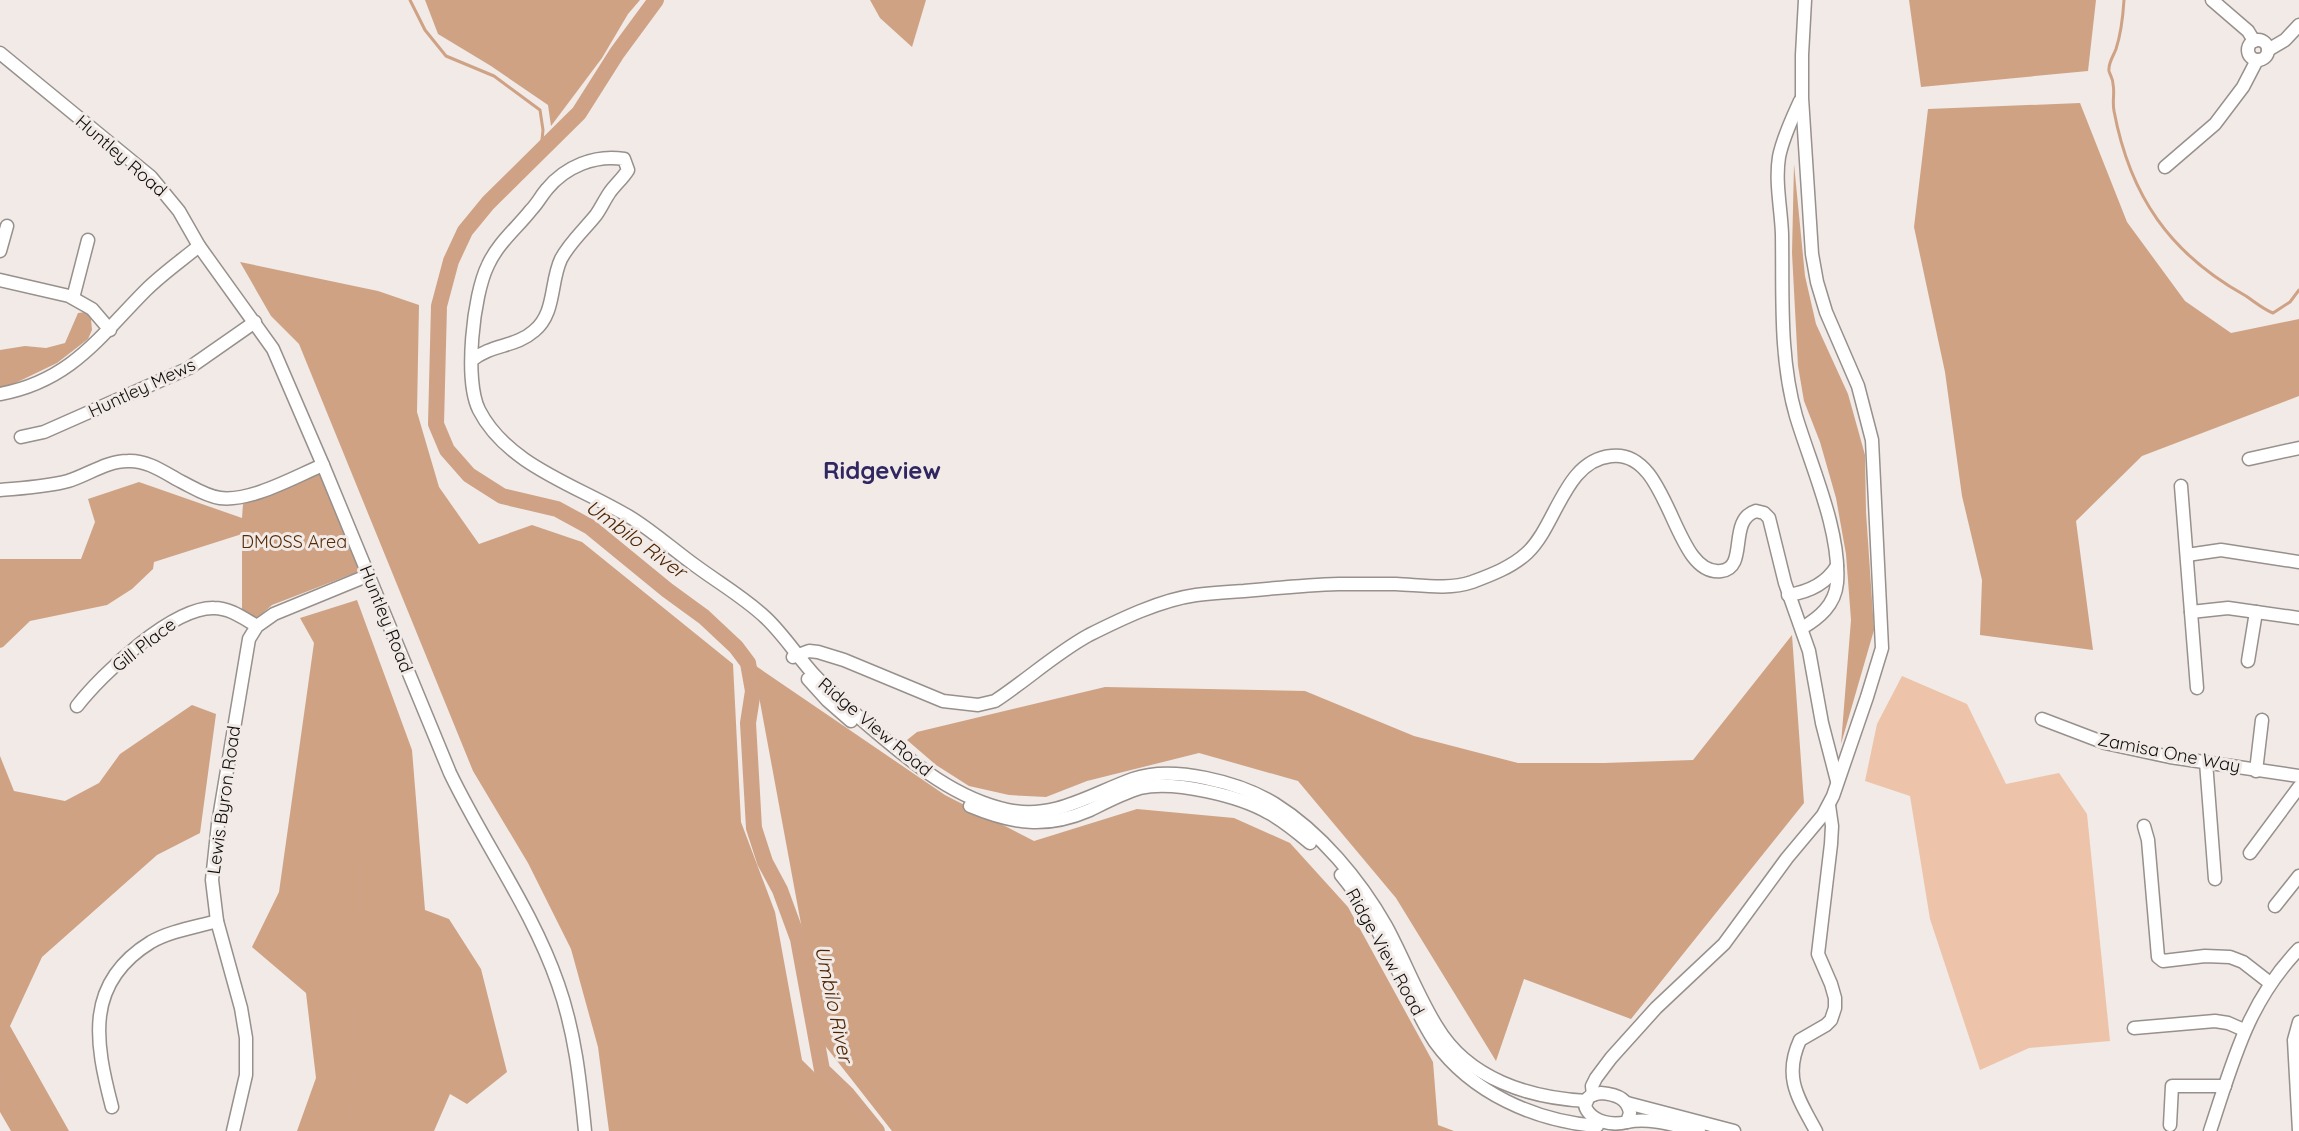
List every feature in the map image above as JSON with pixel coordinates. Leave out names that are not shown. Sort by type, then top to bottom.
[{"type":"street","points":[[1597,1126],[1586,1112],[1594,1082],[1604,1067],[1656,1008],[1724,944],[1764,889],[1824,815],[1877,668],[1882,648],[1872,440],[1858,386],[1826,312],[1816,282],[1812,254],[1802,98],[1806,0]]},
{"type":"street","points":[[2212,0],[2248,31],[2254,41]]},
{"type":"street","points":[[2165,167],[2216,124],[2243,87],[2257,60],[2266,56],[2268,50],[2285,40],[2299,25]]},
{"type":"street","points":[[2257,60],[2251,58],[2248,52],[2249,45],[2254,41],[2263,42],[2268,50]]},
{"type":"street","name":"Huntley Road","points":[[0,53],[151,177],[179,211],[199,246],[273,349],[450,773],[465,806],[525,909],[555,975],[576,1045],[585,1131]]},
{"type":"street","points":[[1802,98],[1784,139],[1778,176],[1785,356],[1795,412],[1822,493],[1837,566],[1836,587],[1826,610],[1802,628]]},
{"type":"street","name":"Ridge View Road","points":[[472,360],[487,350],[525,338],[543,321],[551,302],[556,271],[562,258],[625,176],[628,170],[624,159],[599,158],[559,177],[498,247],[486,267],[479,294],[472,343],[472,360],[472,389],[478,408],[487,422],[510,448],[537,466],[635,520],[760,612],[779,632],[795,656],[852,711],[920,767],[969,798],[1004,810],[1022,813],[1053,810],[1136,778],[1154,774],[1198,778],[1232,785],[1255,794],[1277,806],[1303,826],[1364,889],[1386,926],[1435,1041],[1456,1066],[1471,1078],[1493,1094],[1522,1108],[1566,1122],[1613,1127],[1636,1120],[1662,1122],[1699,1131]]},
{"type":"street","points":[[0,251],[7,226]]},
{"type":"street","points":[[73,297],[88,240]]},
{"type":"street","points":[[0,394],[48,377],[73,363],[110,330],[149,287],[199,246]]},
{"type":"street","points":[[0,280],[73,297],[92,309],[110,330]]},
{"type":"street","name":"Huntley Mews","points":[[21,437],[44,432],[189,368],[255,322]]},
{"type":"street","points":[[2249,459],[2299,448]]},
{"type":"street","points":[[795,656],[810,651],[818,652],[844,660],[943,701],[978,705],[995,701],[1088,636],[1138,613],[1195,595],[1339,584],[1453,586],[1488,576],[1527,553],[1544,532],[1575,477],[1593,461],[1625,455],[1644,467],[1658,489],[1689,551],[1707,570],[1718,572],[1731,567],[1735,561],[1742,525],[1751,513],[1764,513],[1772,526],[1788,595],[1809,651],[1822,723],[1837,781]]},
{"type":"street","points":[[0,490],[53,484],[106,465],[128,460],[155,467],[209,495],[230,498],[257,492],[323,465]]},
{"type":"street","points":[[2181,486],[2197,688]]},
{"type":"street","points":[[2187,555],[2221,550],[2299,562]]},
{"type":"street","points":[[1788,595],[1813,589],[1832,574],[1837,566]]},
{"type":"street","points":[[256,626],[274,614],[369,575]]},
{"type":"street","name":"Gill Place","points":[[78,706],[98,681],[156,632],[191,612],[204,608],[225,609],[256,626]]},
{"type":"street","points":[[2191,612],[2217,608],[2299,618]]},
{"type":"street","points":[[2248,661],[2256,612]]},
{"type":"street","name":"Lewis Byron Road","points":[[233,1131],[246,1075],[246,1038],[241,1008],[213,901],[214,856],[247,649],[256,626]]},
{"type":"street","name":"Zamisa One Way","points":[[2042,719],[2105,743],[2256,771],[2299,776]]},
{"type":"street","points":[[2256,771],[2262,720]]},
{"type":"street","points":[[2206,762],[2215,879]]},
{"type":"street","points":[[2250,853],[2299,787]]},
{"type":"street","points":[[1816,1131],[1795,1093],[1792,1063],[1800,1040],[1826,1026],[1835,1008],[1831,984],[1818,954],[1831,844],[1832,826],[1829,805]]},
{"type":"street","points":[[2144,826],[2148,840],[2158,957],[2163,961],[2205,956],[2236,958],[2270,983]]},
{"type":"street","points":[[2275,906],[2298,882]]},
{"type":"street","points":[[112,1107],[101,1066],[98,1032],[101,1005],[109,985],[119,969],[152,941],[217,921]]},
{"type":"street","points":[[2210,1131],[2244,1030],[2270,983],[2299,949]]},
{"type":"street","name":"Ridge View Road","points":[[1405,975],[1446,1041],[1476,1069],[1509,1086],[1566,1100],[1590,1098],[1601,1093],[1734,1131]]},
{"type":"street","points":[[2134,1028],[2215,1021],[2228,1023],[2244,1030]]},
{"type":"street","points":[[2299,1022],[2294,1040],[2299,1131]]},
{"type":"street","points":[[1604,1067],[1603,1075],[1606,1084],[1623,1100],[1630,1113],[1627,1122]]},
{"type":"street","points":[[2170,1125],[2172,1086],[2225,1086]]},
{"type":"shaded area","points":[[1902,676],[1967,704],[2006,784],[2059,773],[2087,814],[2110,1041],[2029,1048],[1980,1070],[1930,919],[1910,796],[1865,781],[1877,724]]},
{"type":"green space","points":[[425,0],[640,0],[628,14],[602,58],[551,126],[548,105],[491,66],[438,34]]},
{"type":"green space","points":[[870,0],[926,0],[912,47],[880,18]]},
{"type":"green space","points":[[1909,0],[2096,0],[2088,71],[1921,87]]},
{"type":"green space","points":[[2080,103],[2127,222],[2185,301],[2231,333],[2299,319],[2299,396],[2142,456],[2076,521],[2093,650],[1980,635],[1982,580],[1962,496],[1945,372],[1914,227],[1928,109]]},
{"type":"green space","points":[[1794,164],[1805,276],[1816,324],[1848,394],[1865,455],[1866,512],[1874,630],[1841,744],[1851,620],[1846,554],[1836,498],[1820,442],[1804,401],[1798,366],[1792,253]]},
{"type":"green space","points":[[240,262],[378,291],[419,305],[417,412],[439,487],[479,544],[532,525],[582,542],[733,664],[741,822],[775,912],[802,1060],[874,1131],[609,1131],[598,1047],[571,949],[528,863],[473,771],[299,344],[271,316]]},
{"type":"green space","points":[[86,312],[91,319],[92,330],[88,339],[57,363],[5,388],[0,388],[0,350],[25,346],[46,348],[65,343],[78,313]]},
{"type":"green space","name":"DMOSS Area","points":[[320,473],[360,571],[272,605],[256,619],[242,610],[242,534],[154,562],[153,569],[132,589],[107,605],[30,621],[0,648],[0,559],[81,559],[95,522],[88,499],[139,482],[242,518],[243,504]]},
{"type":"green space","points":[[357,600],[412,750],[425,910],[449,919],[481,969],[507,1072],[467,1104],[450,1094],[434,1131],[297,1131],[316,1078],[306,993],[252,947],[279,892],[314,643],[300,618]]},
{"type":"green space","points":[[1792,635],[1804,803],[1631,1019],[1524,979],[1496,1061],[1396,898],[1298,781],[1199,753],[1087,781],[1046,797],[1009,795],[969,786],[936,765],[907,740],[917,732],[1105,687],[1305,691],[1414,736],[1518,763],[1693,760]]},
{"type":"green space","points":[[753,664],[945,795],[1034,841],[1137,809],[1234,818],[1290,843],[1348,907],[1433,1062],[1438,1125],[1454,1131],[892,1131],[823,1043]]},
{"type":"green space","points":[[192,705],[216,714],[200,833],[157,855],[42,957],[10,1026],[69,1131],[11,1131],[0,1112],[0,756],[14,791],[65,801],[99,783],[120,754]]},
{"type":"waterway","points":[[410,0],[425,30],[446,56],[494,76],[540,110],[543,130],[541,150]]},
{"type":"waterway","name":"Umbilo River","points":[[656,0],[617,53],[579,113],[488,203],[465,231],[451,261],[439,306],[436,424],[447,450],[469,475],[502,496],[557,509],[590,527],[704,617],[736,647],[748,663],[753,691],[748,723],[754,828],[765,862],[780,890],[798,939],[822,1070],[847,1094],[877,1131]]},
{"type":"waterway","points":[[2124,0],[2119,37],[2109,71],[2113,82],[2113,107],[2121,142],[2143,196],[2175,241],[2196,261],[2266,310],[2273,313],[2290,302],[2299,290]]},
{"type":"waterway","points":[[347,1131],[354,1087],[362,850],[361,704]]},
{"type":"waterway","points":[[0,1073],[34,1131]]},
{"type":"district","name":"Ridgeview","points":[[882,471]]}]
